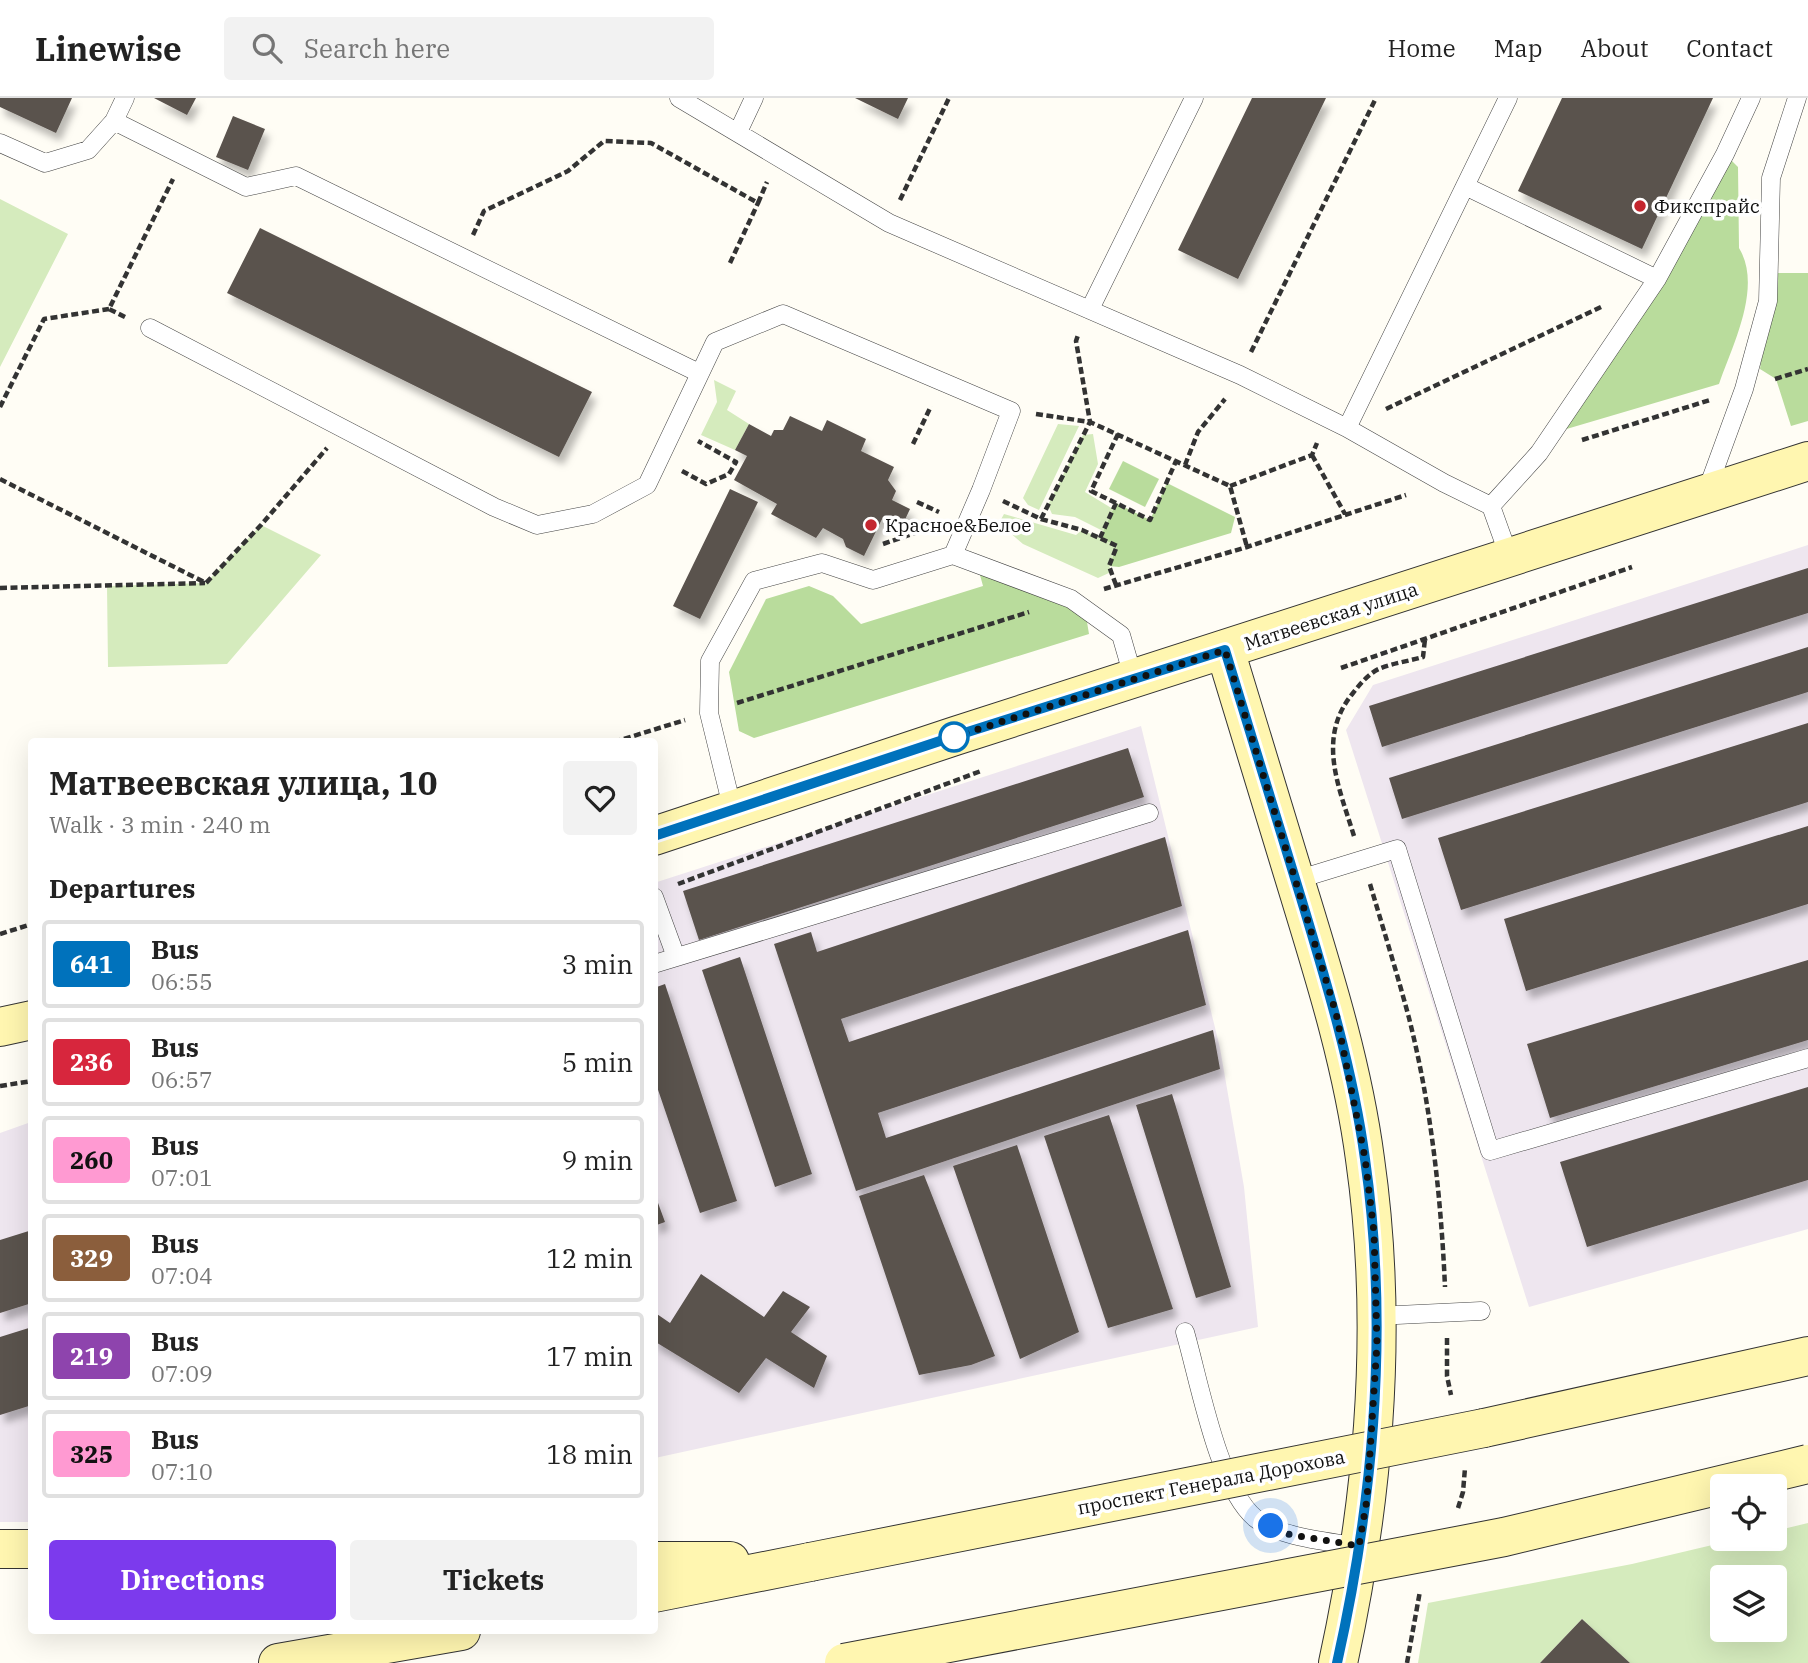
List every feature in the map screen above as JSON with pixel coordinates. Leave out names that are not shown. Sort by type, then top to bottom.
[{"type":"street","name":"Матвеевская улица","points":[[658,835],[1808,461]]},
{"type":"street","points":[[1225,650],[1336,1013],[1365,1158],[1374,1232],[1377,1344],[1367,1499],[1338,1663]]},
{"type":"street","points":[[0,1027],[28,1021]]},
{"type":"street","name":"проспект Генерала Дорохова","points":[[658,1592],[1484,1428],[1808,1356]]},
{"type":"street","points":[[845,1663],[1504,1537],[1808,1464]]},
{"type":"street","points":[[0,1549],[28,1549]]},
{"type":"street","points":[[658,1561],[810,1562]]},
{"type":"street","points":[[278,1663],[444,1634]]},
{"type":"lane","points":[[0,143],[46,163],[89,150],[114,121],[125,98]]},
{"type":"lane","points":[[679,98],[889,223],[1240,375],[1347,428],[1444,483],[1491,506],[1510,559]]},
{"type":"lane","points":[[738,132],[754,98]]},
{"type":"lane","points":[[1090,309],[1194,98]]},
{"type":"lane","points":[[1347,428],[1508,98]]},
{"type":"lane","points":[[1491,506],[1539,453],[1657,279],[1725,154],[1751,98]]},
{"type":"lane","points":[[1706,494],[1744,389],[1768,301],[1771,178],[1797,98]]},
{"type":"lane","points":[[114,121],[246,187],[296,176],[699,373]]},
{"type":"lane","points":[[1465,186],[1657,279]]},
{"type":"lane","points":[[150,328],[494,507],[537,525],[593,514],[647,485],[716,342],[783,314],[1011,411],[953,555]]},
{"type":"lane","points":[[733,811],[709,713],[710,661],[754,581],[822,562],[873,580],[953,555],[1071,599],[1121,635],[1134,680]]},
{"type":"lane","points":[[658,963],[1149,813]]},
{"type":"lane","points":[[1296,880],[1396,849],[1490,1151],[1808,1058]]},
{"type":"lane","points":[[661,893],[676,957]]},
{"type":"lane","points":[[1376,1316],[1481,1311]]},
{"type":"lane","points":[[1185,1332],[1212,1436],[1236,1494],[1256,1518],[1287,1534],[1359,1546]]},
{"type":"path","points":[[889,223],[949,98]]},
{"type":"path","points":[[1185,465],[1199,432],[1216,412],[1240,375],[1376,98]]},
{"type":"path","points":[[464,259],[467,246],[484,211],[568,172],[604,141],[651,143],[758,203]]},
{"type":"path","points":[[730,263],[778,155]]},
{"type":"path","points":[[109,309],[184,156]]},
{"type":"path","points":[[1347,428],[1657,279]]},
{"type":"path","points":[[0,407],[44,319],[109,309],[150,328]]},
{"type":"path","points":[[1041,519],[1090,422],[1076,341],[1090,309]]},
{"type":"path","points":[[1539,453],[1808,369]]},
{"type":"path","points":[[913,444],[936,396]]},
{"type":"path","points":[[1011,411],[1090,422],[1230,486],[1312,454],[1326,419]]},
{"type":"path","points":[[0,588],[206,583],[261,525],[343,429]]},
{"type":"path","points":[[1118,434],[1091,491],[1150,520],[1177,461]]},
{"type":"path","points":[[677,468],[706,484],[729,474],[736,463],[691,438]]},
{"type":"path","points":[[1312,454],[1345,514]]},
{"type":"path","points":[[0,479],[206,583]]},
{"type":"path","points":[[627,738],[1116,585],[1247,547],[1444,483]]},
{"type":"path","points":[[1230,486],[1247,547]]},
{"type":"path","points":[[981,490],[1041,519],[1082,530],[1117,546],[1109,566],[1116,585]]},
{"type":"path","points":[[883,544],[932,527],[944,501]]},
{"type":"path","points":[[917,502],[939,512]]},
{"type":"path","points":[[1100,538],[1116,503]]},
{"type":"path","points":[[1341,668],[1632,567]]},
{"type":"path","points":[[1425,639],[1423,657],[1379,669],[1360,684],[1345,703],[1334,726],[1331,751],[1343,800],[1409,1018],[1424,1094],[1436,1174],[1446,1313],[1447,1376],[1453,1402]]},
{"type":"path","points":[[661,893],[982,770]]},
{"type":"path","points":[[0,934],[28,925]]},
{"type":"path","points":[[0,1086],[28,1082]]},
{"type":"path","points":[[1455,1516],[1463,1492],[1465,1461]]},
{"type":"path","points":[[1407,1663],[1422,1584]]},
{"type":"shaded area","points":[[1808,545],[1808,1229],[1529,1307],[1346,730],[1373,685]]},
{"type":"shaded area","points":[[1141,726],[1220,1048],[1244,1187],[1258,1327],[658,1457],[658,882]]},
{"type":"shaded area","points":[[28,1123],[28,1522],[0,1522],[0,1133]]},
{"type":"green space","points":[[1725,154],[1738,167],[1739,248],[1746,263],[1748,280],[1743,316],[1719,384],[1553,433]]},
{"type":"green space","points":[[0,199],[68,234],[0,367]]},
{"type":"green space","points":[[1769,273],[1808,273],[1808,421],[1791,426],[1776,379],[1760,369]]},
{"type":"green space","points":[[714,380],[736,391],[727,410],[749,424],[735,450],[701,435],[717,402]]},
{"type":"green space","points":[[1058,424],[1079,426],[1039,510],[1028,505],[1023,498]]},
{"type":"green space","points":[[1093,434],[1098,464],[1085,492],[1113,509],[1103,531],[1075,517],[1052,514],[1048,505],[1083,435]]},
{"type":"green space","points":[[1123,461],[1159,479],[1145,507],[1109,489]]},
{"type":"green space","points":[[1167,483],[1235,517],[1231,533],[1119,567],[1109,566],[1117,546],[1100,538],[1116,503],[1150,520]]},
{"type":"green space","points":[[1004,514],[1076,535],[1082,530],[1117,546],[1109,565],[1111,572],[1098,578],[1023,544],[999,523]]},
{"type":"green space","points":[[261,525],[321,555],[227,664],[108,667],[107,586],[206,583]]},
{"type":"green space","points":[[977,564],[1086,616],[1089,634],[754,738],[739,731],[729,672],[766,599],[809,586],[833,596],[861,624],[983,586]]},
{"type":"green space","points":[[1808,1523],[1808,1663],[1630,1663],[1582,1619],[1540,1663],[1418,1663],[1428,1603],[1632,1564],[1710,1546],[1710,1551],[1787,1551],[1787,1528]]},
{"type":"building","points":[[0,98],[72,98],[56,133],[0,107]]},
{"type":"building","points":[[154,98],[196,98],[187,115]]},
{"type":"building","points":[[855,98],[908,98],[898,119]]},
{"type":"building","points":[[1252,98],[1326,98],[1238,279],[1178,250]]},
{"type":"building","points":[[1562,98],[1713,98],[1642,249],[1518,191]]},
{"type":"building","points":[[233,116],[265,129],[248,170],[216,157]]},
{"type":"building","points":[[260,228],[592,392],[559,457],[227,293]]},
{"type":"building","points":[[790,416],[822,431],[827,420],[866,439],[861,451],[894,467],[888,480],[896,491],[892,500],[910,509],[902,526],[883,517],[864,556],[846,547],[843,539],[823,528],[816,538],[771,514],[777,504],[734,480],[747,456],[735,450],[749,424],[771,436],[774,430],[783,430]]},
{"type":"building","points":[[730,489],[758,502],[700,619],[673,606]]},
{"type":"building","points":[[1808,568],[1808,613],[1382,747],[1369,706]]},
{"type":"building","points":[[1808,647],[1808,692],[1402,819],[1389,778]]},
{"type":"building","points":[[1808,723],[1808,802],[1461,910],[1438,838]]},
{"type":"building","points":[[1128,748],[1144,797],[699,940],[683,891]]},
{"type":"building","points":[[1808,826],[1808,904],[1526,991],[1504,919]]},
{"type":"building","points":[[1165,837],[1182,906],[841,1019],[849,1042],[1188,930],[1206,1005],[878,1113],[886,1138],[1213,1030],[1220,1069],[856,1191],[774,944],[811,932],[817,952]]},
{"type":"building","points":[[740,957],[812,1174],[775,1187],[702,970]]},
{"type":"building","points":[[1808,960],[1808,1040],[1550,1118],[1527,1044]]},
{"type":"building","points":[[665,984],[737,1201],[700,1213],[658,1090],[658,987]]},
{"type":"building","points":[[1808,1087],[1808,1180],[1587,1247],[1560,1162]]},
{"type":"building","points":[[1172,1094],[1231,1287],[1196,1298],[1136,1105]]},
{"type":"building","points":[[1109,1115],[1173,1309],[1108,1328],[1044,1136]]},
{"type":"building","points":[[1017,1145],[1079,1332],[1020,1359],[953,1166]]},
{"type":"building","points":[[924,1175],[995,1356],[971,1365],[919,1375],[859,1196]]},
{"type":"building","points":[[658,1203],[665,1222],[658,1225]]},
{"type":"building","points":[[28,1231],[28,1304],[0,1313],[0,1240]]},
{"type":"building","points":[[701,1274],[764,1317],[783,1291],[810,1307],[791,1332],[827,1356],[814,1388],[766,1358],[739,1393],[658,1343],[658,1315],[670,1323]]},
{"type":"building","points":[[28,1328],[28,1406],[0,1415],[0,1337]]},
{"type":"building","points":[[1582,1619],[1630,1663],[1540,1663]]},
{"type":"bus line","name":"641","points":[[658,835],[1225,650],[1336,1013],[1365,1158],[1374,1232],[1377,1344],[1367,1499],[1337,1663]]},
{"type":"place","name":"Фикспрайс","points":[[1640,206]]},
{"type":"place","name":"Красное&Белое","points":[[871,525]]},
{"type":"route","points":[[954,737],[1225,650],[1336,1013],[1365,1158],[1374,1232],[1377,1344],[1367,1499],[1359,1546],[1287,1534],[1271,1526]]}]
